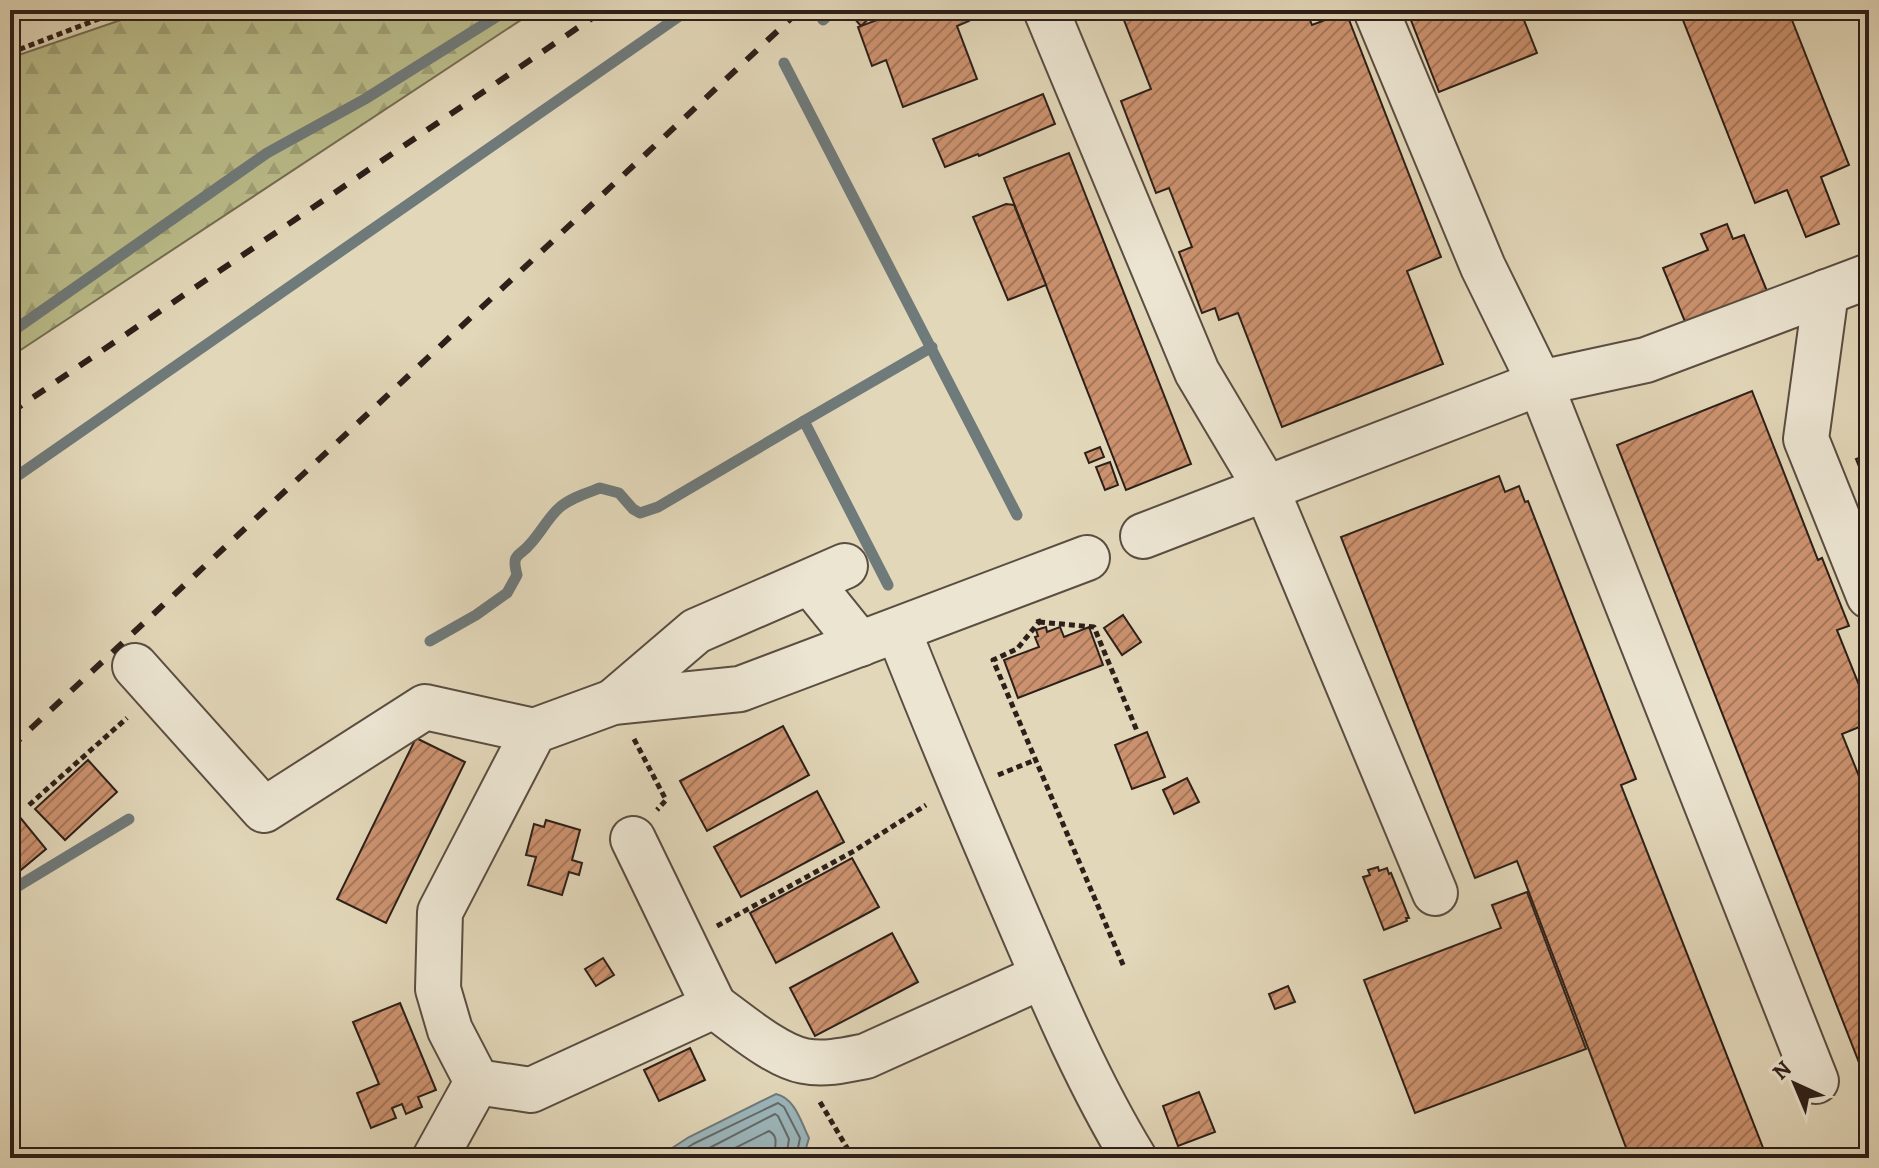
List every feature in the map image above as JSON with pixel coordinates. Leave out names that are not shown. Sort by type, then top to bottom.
[{"type":"lane","points":[[1046,10],[1197,372],[1266,488],[1435,893]]},
{"type":"lane","points":[[1376,10],[1483,267],[1540,383],[1816,1081]]},
{"type":"lane","points":[[1143,536],[1540,383],[1646,360],[1869,276]]},
{"type":"lane","points":[[1826,292],[1806,439],[1869,596]]},
{"type":"lane","points":[[146,678],[264,810],[425,707],[534,731],[613,702],[740,689],[879,637],[1032,602],[1087,558]]},
{"type":"lane","points":[[613,702],[696,631],[828,574],[879,637],[962,790],[1043,976],[1134,1158]]},
{"type":"lane","points":[[477,1082],[450,1030],[438,989],[440,912],[534,731]]},
{"type":"lane","points":[[633,839],[714,1006],[768,1046],[802,1061],[837,1062],[866,1056],[1043,976]]},
{"type":"lane","points":[[477,1082],[531,1090],[714,1006]]},
{"type":"lane","points":[[435,1158],[477,1082]]},
{"type":"path","points":[[10,53],[122,10]]},
{"type":"path","points":[[1124,967],[993,660],[1017,649],[1032,602],[1094,627],[1137,731]]},
{"type":"path","points":[[29,805],[146,678]]},
{"type":"path","points":[[639,749],[651,772]]},
{"type":"path","points":[[685,944],[854,851],[925,806],[1035,760]]},
{"type":"path","points":[[802,1061],[808,1082],[853,1158]]},
{"type":"green space","points":[[150,10],[536,10],[10,357],[10,58]]},
{"type":"water","points":[[776,1094],[793,1105],[800,1118],[809,1138],[804,1155],[806,1158],[669,1158],[669,1150],[689,1137]]},
{"type":"building","points":[[847,10],[878,10],[861,26]]},
{"type":"building","points":[[904,10],[965,10],[969,21],[957,26],[977,79],[903,107],[886,60],[872,66],[858,27]]},
{"type":"building","points":[[1120,10],[1306,10],[1312,25],[1346,12],[1441,257],[1407,271],[1443,364],[1282,427],[1238,313],[1219,320],[1215,308],[1202,313],[1179,252],[1192,247],[1169,188],[1156,193],[1121,101],[1151,89]]},
{"type":"building","points":[[1407,10],[1520,10],[1537,53],[1439,92]]},
{"type":"building","points":[[1679,10],[1788,10],[1849,165],[1821,177],[1839,224],[1806,237],[1787,190],[1755,203]]},
{"type":"building","points":[[1043,94],[1055,124],[945,167],[933,139]]},
{"type":"building","points":[[1069,153],[1191,464],[1126,490],[1004,178]]},
{"type":"building","points":[[1006,204],[1014,205],[1046,285],[1008,300],[973,217]]},
{"type":"building","points":[[1727,224],[1733,239],[1744,235],[1769,296],[1688,329],[1663,268],[1708,250],[1701,234]]},
{"type":"building","points":[[1752,391],[1818,560],[1822,558],[1849,626],[1837,630],[1869,710],[1869,723],[1842,734],[1869,801],[1869,1088],[1617,445]]},
{"type":"building","points":[[1100,447],[1104,457],[1089,463],[1085,453]]},
{"type":"building","points":[[1869,454],[1869,491],[1856,459]]},
{"type":"building","points":[[1110,462],[1118,485],[1105,490],[1096,467]]},
{"type":"building","points":[[1499,476],[1505,492],[1519,486],[1525,502],[1528,501],[1636,779],[1621,785],[1767,1158],[1630,1158],[1517,861],[1475,878],[1341,537]]},
{"type":"building","points":[[1123,615],[1141,642],[1122,655],[1104,628]]},
{"type":"building","points":[[1046,627],[1047,632],[1060,627],[1064,637],[1089,627],[1103,665],[1018,698],[1004,660],[1039,647],[1036,630]]},
{"type":"building","points":[[783,726],[809,775],[707,831],[680,781]]},
{"type":"building","points":[[1147,732],[1165,777],[1132,789],[1115,745]]},
{"type":"building","points":[[416,738],[465,762],[386,923],[337,899]]},
{"type":"building","points":[[88,760],[117,792],[65,840],[35,809]]},
{"type":"building","points":[[1187,778],[1199,802],[1174,814],[1163,790]]},
{"type":"building","points":[[817,791],[844,842],[741,897],[714,847]]},
{"type":"building","points":[[14,810],[46,849],[10,879],[10,813]]},
{"type":"building","points":[[546,820],[580,830],[572,860],[582,863],[579,875],[569,872],[562,895],[528,885],[536,857],[526,855],[534,824],[544,827]]},
{"type":"building","points":[[852,858],[879,907],[776,963],[750,913]]},
{"type":"building","points":[[1378,867],[1379,871],[1387,868],[1391,873],[1409,918],[1384,930],[1363,877],[1370,875],[1368,870]]},
{"type":"building","points":[[1527,892],[1586,1049],[1415,1113],[1364,980],[1501,928],[1492,905]]},
{"type":"building","points":[[892,933],[918,982],[815,1036],[790,988]]},
{"type":"building","points":[[603,958],[614,975],[596,986],[585,969]]},
{"type":"building","points":[[1288,986],[1295,1002],[1275,1009],[1269,994]]},
{"type":"building","points":[[400,1003],[436,1090],[418,1097],[422,1107],[406,1114],[402,1104],[392,1108],[396,1118],[371,1128],[357,1093],[379,1084],[353,1022]]},
{"type":"building","points":[[690,1048],[705,1080],[659,1101],[644,1070]]},
{"type":"building","points":[[1199,1092],[1215,1132],[1178,1146],[1163,1106]]},
{"type":"waterway","points":[[10,333],[267,153],[365,99],[507,10]]},
{"type":"waterway","points":[[10,481],[688,10]]},
{"type":"waterway","points":[[820,15],[823,20],[834,10]]},
{"type":"waterway","points":[[784,63],[1017,515]]},
{"type":"waterway","points":[[430,641],[507,593],[517,575],[517,556],[568,501],[600,488],[619,493],[640,513],[658,507],[932,347]]},
{"type":"waterway","points":[[804,421],[888,585]]},
{"type":"waterway","points":[[10,891],[129,819]]},
{"type":"railway","points":[[10,413],[604,10]]},
{"type":"railway","points":[[10,748],[800,10]]}]
